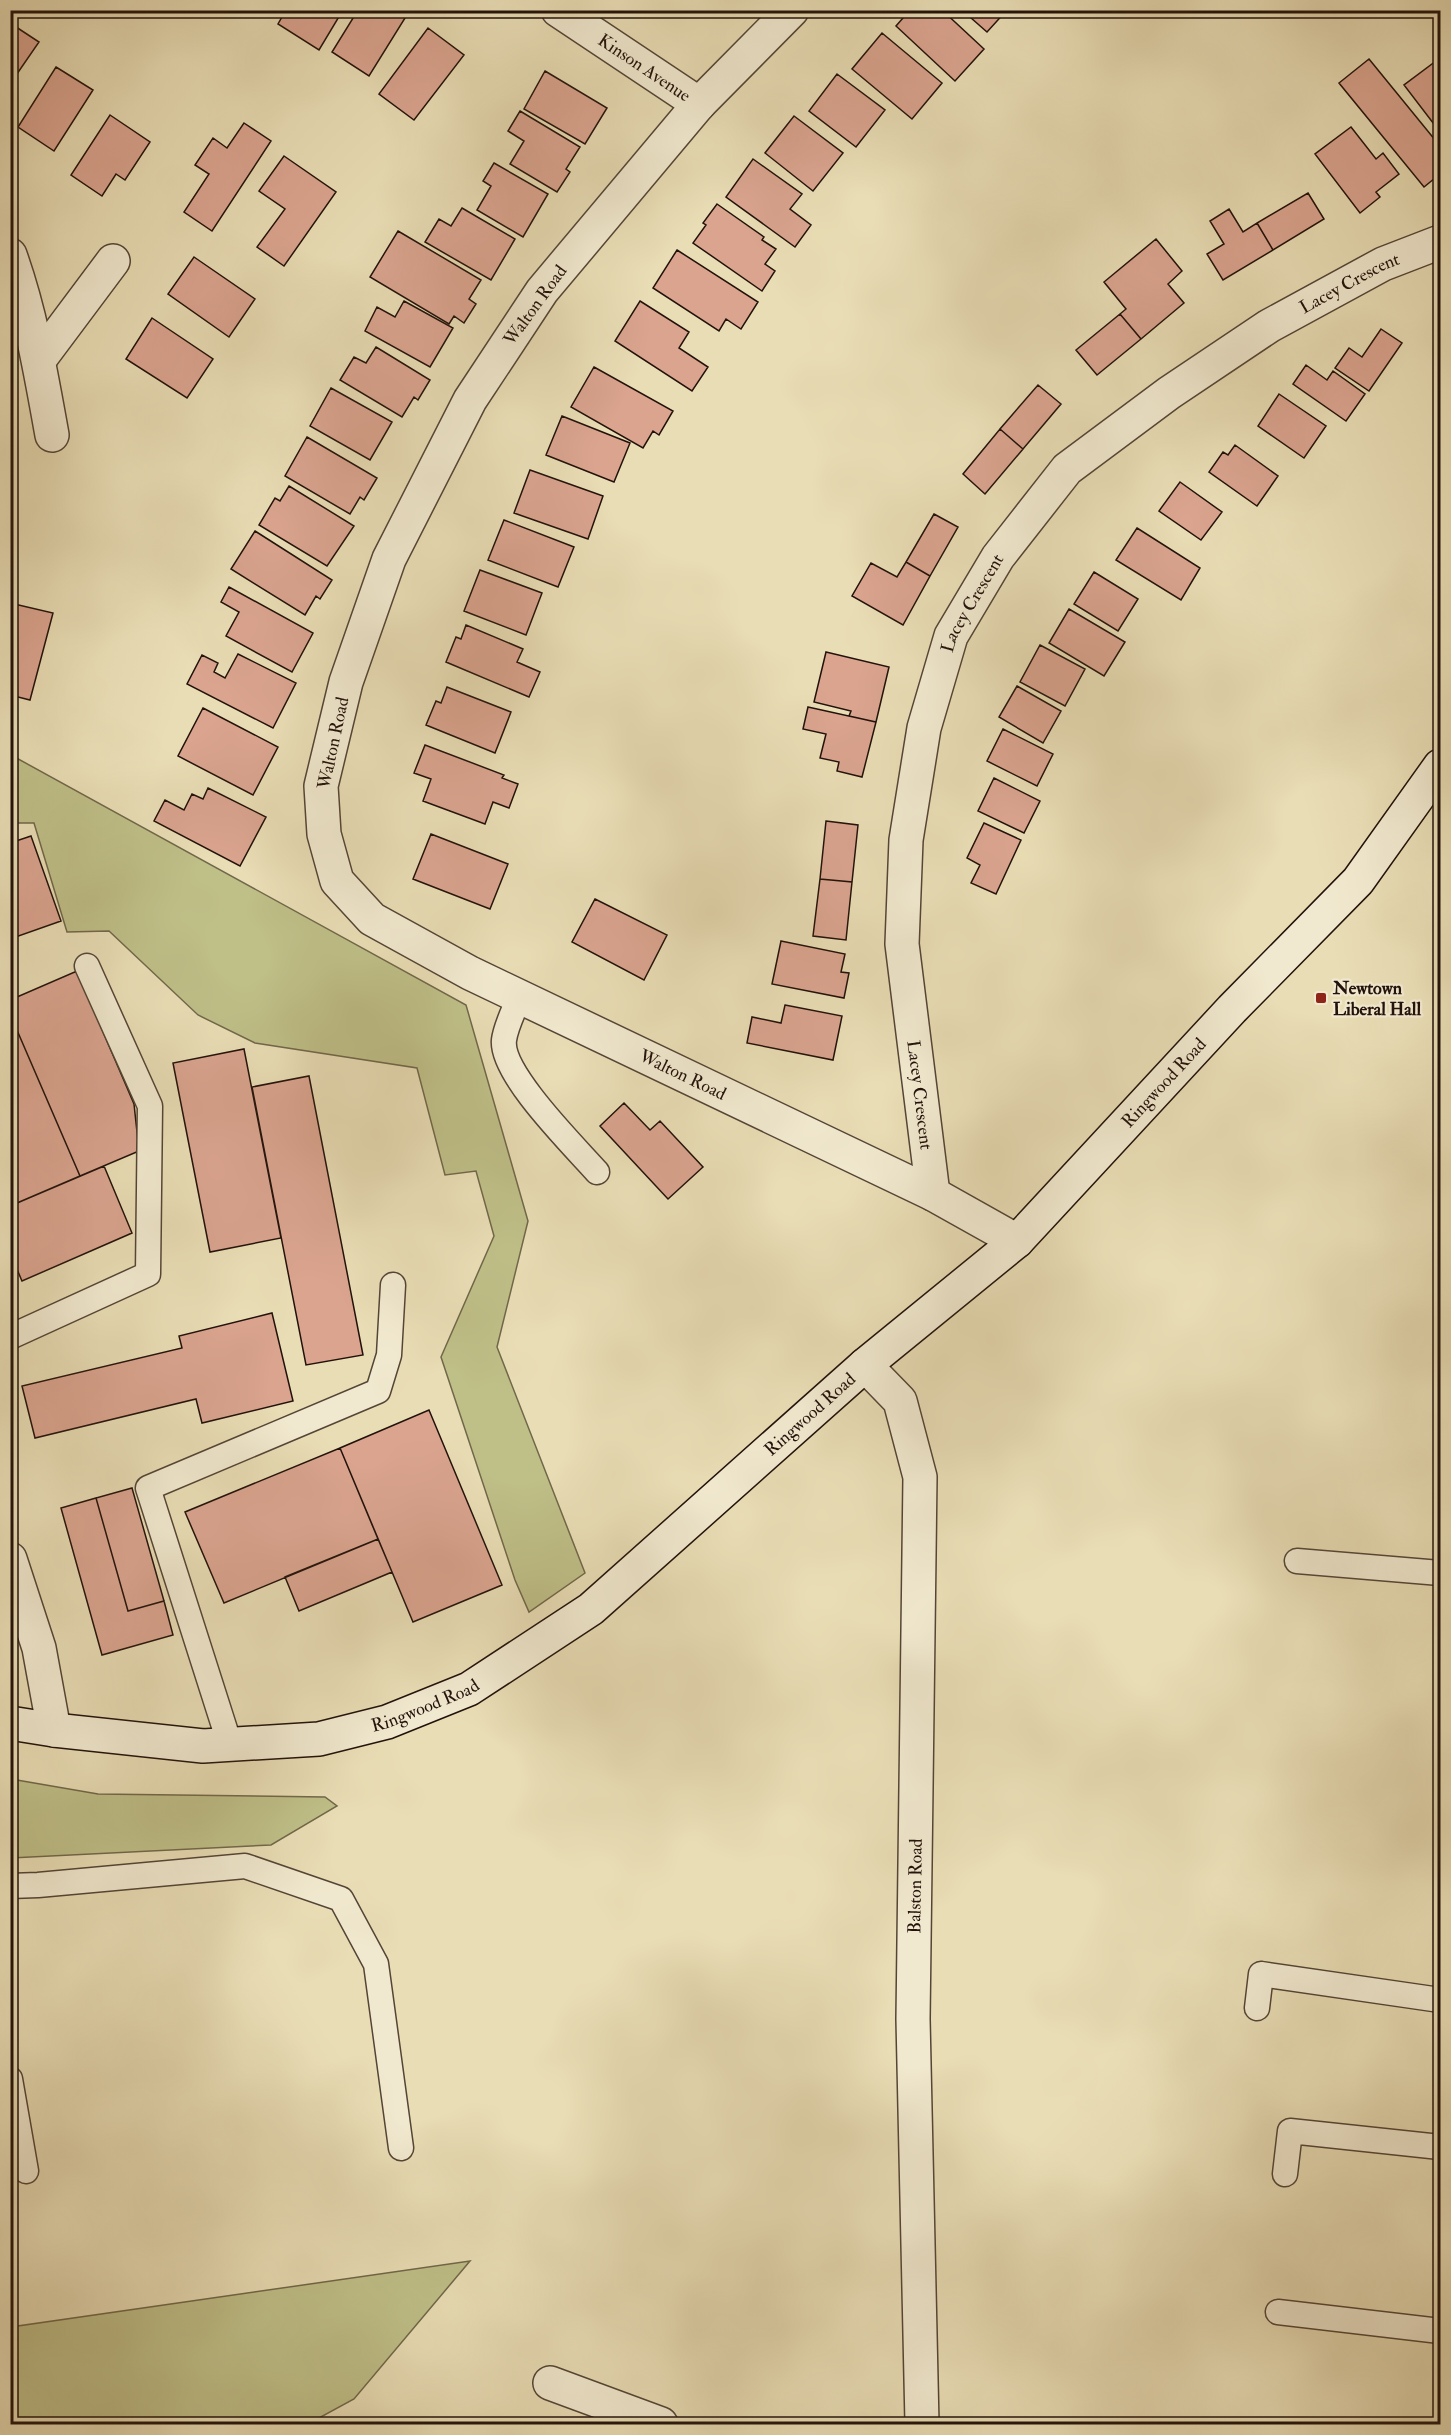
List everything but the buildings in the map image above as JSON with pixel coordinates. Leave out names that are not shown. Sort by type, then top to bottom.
[{"type":"street","name":"Kinson Avenue","points":[[558,10],[699,104]]},
{"type":"street","name":"Walton Road","points":[[792,10],[699,104],[542,291],[470,400],[389,559],[346,682],[321,786],[324,834],[338,880],[372,919],[470,973],[933,1194],[1017,1241]]},
{"type":"street","name":"Lacey Crescent","points":[[933,1194],[902,944],[906,840],[924,728],[951,636],[998,557],[1067,470],[1169,393],[1269,326],[1383,264],[1440,242]]},
{"type":"street","points":[[10,255],[22,289],[39,360],[52,435]]},
{"type":"street","points":[[39,360],[113,261]]},
{"type":"street","name":"Ringwood Road","points":[[10,1723],[203,1746],[319,1739],[387,1722],[469,1689],[591,1609],[865,1365],[1017,1241],[1232,1009],[1358,881],[1440,766]]},
{"type":"street","name":"Balston Road","points":[[865,1365],[900,1401],[920,1477],[913,2019],[922,2424]]},
{"type":"street","points":[[10,1559],[39,1648],[54,1730]]},
{"type":"street","points":[[550,2383],[662,2424]]},
{"type":"lane","points":[[10,1337],[148,1274],[150,1106],[87,966]]},
{"type":"lane","points":[[520,995],[504,1041],[507,1060],[526,1091],[597,1172]]},
{"type":"lane","points":[[230,1744],[148,1488],[378,1391],[389,1355],[393,1285]]},
{"type":"lane","points":[[1297,1561],[1440,1573]]},
{"type":"lane","points":[[10,1886],[245,1866],[341,1899],[376,1964],[401,2148]]},
{"type":"lane","points":[[1257,2008],[1261,1974],[1440,2000]]},
{"type":"lane","points":[[10,2079],[26,2171]]},
{"type":"lane","points":[[1285,2174],[1290,2131],[1440,2147]]},
{"type":"lane","points":[[1278,2312],[1440,2331]]},
{"type":"green space","points":[[11,755],[466,1005],[528,1221],[497,1347],[585,1573],[529,1612],[515,1580],[441,1357],[494,1236],[476,1171],[445,1175],[417,1068],[255,1043],[198,1015],[109,931],[67,932],[34,823],[11,823]]},
{"type":"green space","points":[[11,1779],[98,1794],[325,1797],[337,1806],[271,1845],[11,1858]]},
{"type":"green space","points":[[470,2261],[354,2399],[308,2424],[11,2424],[11,2327]]},
{"type":"place","name":"Newtown Liberal Hall","points":[[1321,998]]}]
